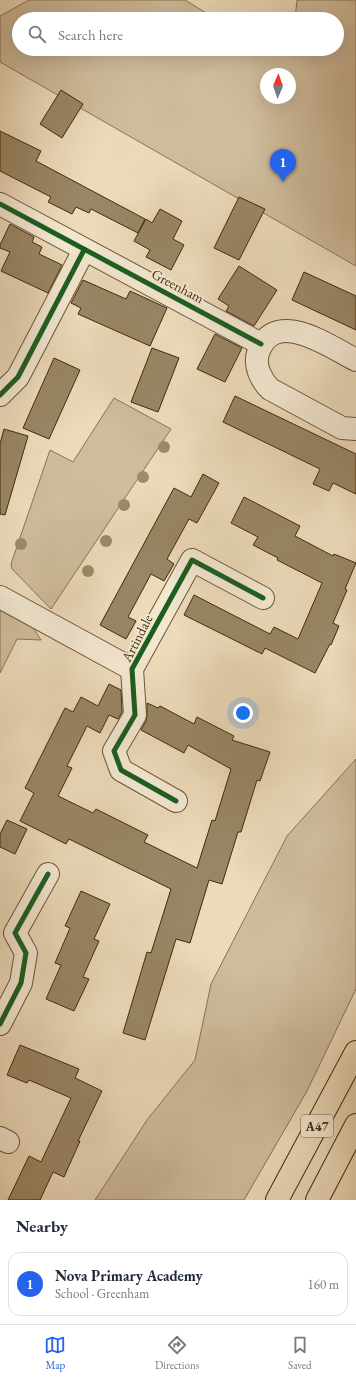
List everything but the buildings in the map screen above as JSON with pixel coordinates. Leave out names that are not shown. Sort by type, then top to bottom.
[{"type":"highway","name":"A47","points":[[277,1200],[356,1052]]},
{"type":"highway","name":"A47","points":[[317,1200],[356,1125]]},
{"type":"street","name":"Greenham","points":[[0,204],[261,344]]},
{"type":"street","points":[[0,395],[18,377],[84,250]]},
{"type":"street","points":[[356,360],[309,335],[298,332],[284,331],[271,334],[261,344],[257,356],[258,369],[263,381],[270,389],[342,428],[356,429]]},
{"type":"street","name":"Artindale","points":[[176,800],[121,770],[114,751],[134,715],[132,669],[192,560],[264,598]]},
{"type":"street","name":"Artindale","points":[[0,597],[132,669]]},
{"type":"street","points":[[0,1024],[21,983],[26,953],[16,933],[48,874]]},
{"type":"shaded area","points":[[29,0],[185,0],[204,12],[12,12],[12,56],[344,56],[344,12],[296,12],[297,0],[356,0],[356,266],[0,62],[0,16]]},
{"type":"shaded area","points":[[114,398],[171,429],[51,609],[12,569],[11,564],[50,450],[73,462]]},
{"type":"shaded area","points":[[0,608],[30,623],[41,640],[17,639],[0,673]]},
{"type":"shaded area","points":[[356,759],[356,989],[307,1091],[244,1200],[95,1200],[147,1120],[195,1060],[211,984],[287,836]]},
{"type":"cycle path","points":[[0,204],[261,344]]},
{"type":"cycle path","points":[[0,395],[18,377],[84,250]]},
{"type":"cycle path","points":[[176,801],[121,770],[114,751],[135,715],[132,669],[192,560],[263,598]]},
{"type":"cycle path","points":[[0,1024],[21,983],[26,953],[15,933],[48,874]]},
{"type":"place","name":"Nova Primary Academy","points":[[283,182]]}]
